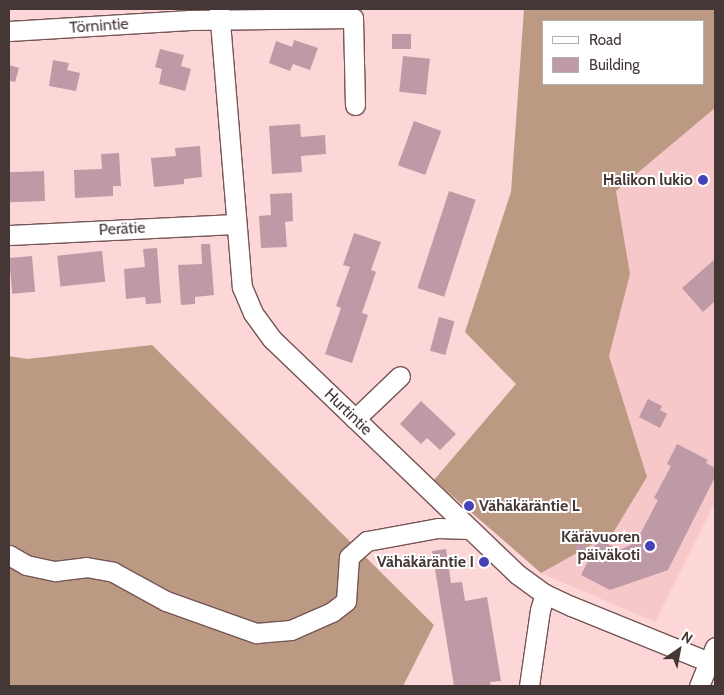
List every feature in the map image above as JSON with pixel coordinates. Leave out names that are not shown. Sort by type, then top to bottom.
[{"type":"street","name":"Törnintie","points":[[9,31],[219,15],[353,18],[355,105]]},
{"type":"street","name":"Hurtintie","points":[[219,15],[242,287],[253,312],[272,339],[517,574],[545,594],[712,654]]},
{"type":"street","name":"Perätie","points":[[9,235],[236,224]]},
{"type":"street","points":[[355,419],[400,376]]},
{"type":"street","points":[[9,556],[26,565],[55,571],[86,567],[113,572],[166,601],[256,633],[291,630],[332,612],[346,601],[349,557],[367,541],[438,528],[468,529]]},
{"type":"street","points":[[529,686],[540,610],[545,594]]},
{"type":"street","points":[[700,686],[712,654]]},
{"type":"shaded area","points":[[524,9],[715,9],[715,108],[616,191],[630,274],[609,356],[647,477],[613,533],[541,573],[434,480],[516,384],[465,332],[511,192]]},
{"type":"shaded area","points":[[715,108],[715,502],[655,622],[541,573],[613,533],[647,477],[609,356],[630,274],[616,191]]},
{"type":"shaded area","points":[[152,345],[434,625],[403,686],[9,686],[9,356],[27,359]]},
{"type":"building","points":[[392,34],[411,34],[411,49],[392,49]]},
{"type":"building","points":[[294,40],[318,48],[310,70],[293,64],[290,71],[269,63],[276,41],[292,47]]},
{"type":"building","points":[[160,49],[184,55],[181,66],[191,69],[185,91],[159,84],[162,69],[155,67]]},
{"type":"building","points":[[403,56],[430,59],[426,95],[399,92]]},
{"type":"building","points":[[53,60],[69,63],[67,70],[80,73],[76,91],[49,86]]},
{"type":"building","points":[[9,65],[19,68],[15,82],[9,81]]},
{"type":"building","points":[[414,121],[441,131],[425,175],[398,165]]},
{"type":"building","points":[[300,124],[301,137],[325,135],[326,154],[301,156],[302,172],[272,174],[269,126]]},
{"type":"building","points":[[200,146],[202,177],[184,179],[184,184],[154,187],[151,158],[176,156],[175,148]]},
{"type":"building","points":[[119,153],[121,186],[113,186],[113,196],[75,198],[74,170],[102,169],[101,154]]},
{"type":"building","points":[[44,171],[45,201],[10,202],[9,172]]},
{"type":"building","points":[[449,191],[476,200],[444,297],[417,288]]},
{"type":"building","points":[[292,193],[293,221],[285,222],[287,247],[261,248],[259,216],[271,215],[270,194]]},
{"type":"building","points":[[354,233],[381,242],[371,270],[376,272],[362,313],[368,315],[352,363],[325,354],[341,308],[336,306],[350,267],[343,265]]},
{"type":"building","points":[[201,244],[210,244],[214,295],[195,297],[195,304],[181,305],[178,265],[202,264]]},
{"type":"building","points":[[157,248],[161,303],[146,304],[145,297],[126,299],[124,269],[145,267],[143,249]]},
{"type":"building","points":[[102,251],[105,282],[60,287],[57,256]]},
{"type":"building","points":[[32,256],[35,292],[12,294],[9,258]]},
{"type":"building","points":[[715,259],[715,301],[703,312],[682,288]]},
{"type":"building","points":[[439,317],[454,321],[445,355],[430,351]]},
{"type":"building","points":[[648,399],[662,406],[660,410],[667,414],[660,428],[639,417]]},
{"type":"building","points":[[421,401],[456,434],[440,450],[427,438],[421,444],[400,424]]},
{"type":"building","points":[[677,444],[708,460],[706,463],[715,468],[715,477],[668,570],[610,590],[581,575],[589,559],[574,551],[579,542],[593,549],[598,539],[620,550],[636,542],[658,500],[654,498],[671,466],[667,464]]},
{"type":"building","points":[[446,549],[451,583],[462,582],[465,601],[487,597],[501,681],[490,682],[491,686],[454,686],[432,551]]},
{"type":"place","name":"Halikon lukio","points":[[703,180]]},
{"type":"place","name":"Vähäkäräntie L","points":[[469,506]]},
{"type":"place","name":"Kärävuoren päiväkoti","points":[[650,546]]},
{"type":"place","name":"Vähäkäräntie I","points":[[484,562]]}]
